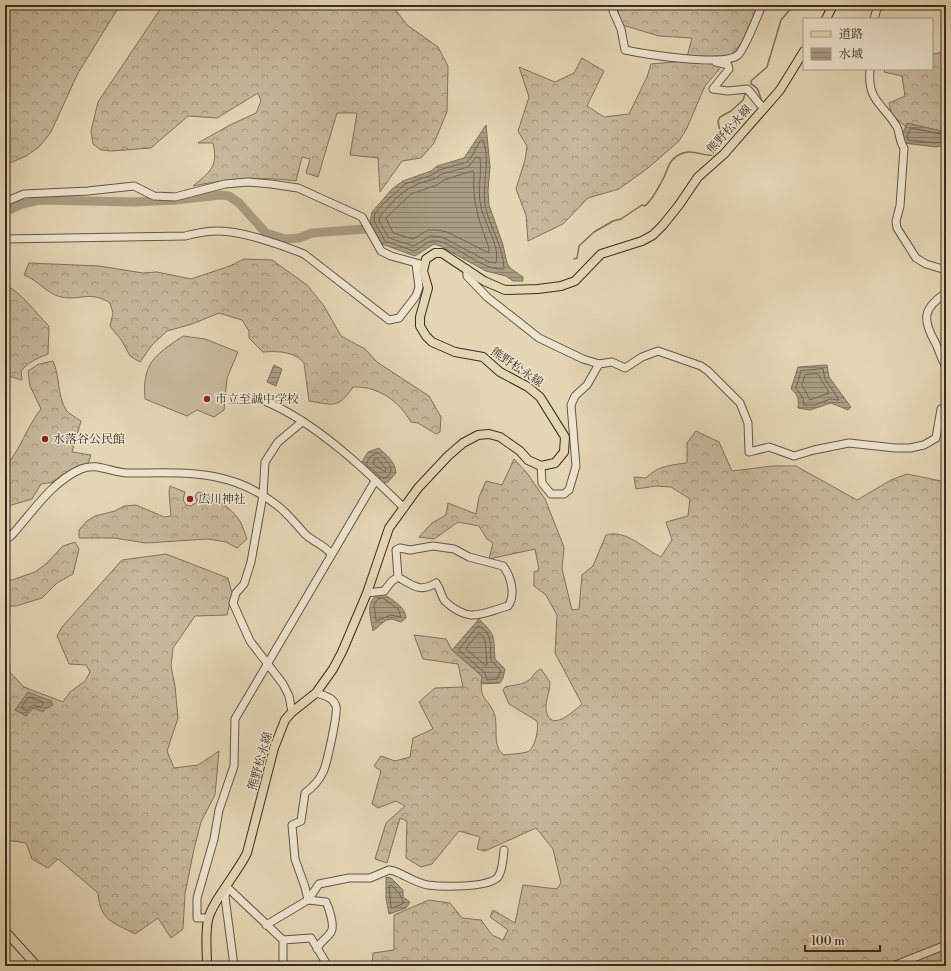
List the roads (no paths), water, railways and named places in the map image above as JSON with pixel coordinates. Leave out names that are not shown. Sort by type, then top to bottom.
[{"type":"main road","points":[[826,18],[833,5]]},
{"type":"main road","name":"熊野松永線","points":[[564,452],[565,437],[540,397],[528,387],[500,372],[483,357],[455,352],[432,342],[426,336],[420,326],[422,304],[428,288],[420,264],[435,253],[442,253],[484,281],[505,290],[538,290],[561,286],[575,281],[601,254],[642,241],[653,235],[672,216],[698,177],[722,157],[780,90],[803,53]]},
{"type":"main road","name":"熊野松永線","points":[[207,966],[208,918],[213,907],[247,853],[274,748],[285,720],[292,712],[316,693],[333,669],[342,652],[367,593],[389,528],[418,488],[448,456],[463,443],[478,435],[489,434],[500,437],[520,451],[528,460],[541,466]]},
{"type":"main road","points":[[541,466],[555,463],[564,452]]},
{"type":"main road","points":[[5,931],[38,966]]},
{"type":"street","points":[[613,5],[613,11],[621,29],[625,50],[656,57],[711,59],[737,56],[744,48],[745,40],[762,5]]},
{"type":"street","points":[[874,18],[878,5]]},
{"type":"street","points":[[711,59],[728,65],[729,69],[713,88],[728,91],[747,89],[754,95],[757,103],[764,108]]},
{"type":"street","points":[[870,70],[869,86],[871,93],[898,128],[900,143],[904,148],[900,206],[896,221],[897,228],[916,258],[946,270]]},
{"type":"street","points":[[5,202],[24,194],[88,191],[134,186],[154,196],[175,197],[225,184],[248,182],[298,188],[362,217],[381,251],[392,256],[420,264],[419,287],[416,296],[398,318],[389,320],[304,254],[289,248],[235,233],[220,231],[204,232],[185,236],[5,239]]},
{"type":"street","points":[[467,269],[467,276],[485,296],[526,329],[539,338],[599,364],[612,362],[625,368],[642,357],[658,351],[701,366],[717,378],[740,403],[748,423],[749,452],[769,447],[794,456],[814,450],[849,443],[895,448],[924,445],[936,438],[941,409],[946,406]]},
{"type":"street","points":[[946,293],[937,299],[930,307],[926,317],[928,331],[946,367]]},
{"type":"street","points":[[541,466],[542,483],[551,494],[564,494],[570,490],[576,466],[573,452],[571,405],[575,396],[587,385],[599,364]]},
{"type":"street","points":[[267,402],[302,422],[330,441],[404,508]]},
{"type":"street","points":[[292,712],[283,684],[250,641],[233,603],[236,593],[244,584],[251,562],[262,495],[265,462],[272,449],[302,422]]},
{"type":"street","points":[[564,452],[573,452]]},
{"type":"street","points":[[5,540],[11,536],[59,482],[82,468],[95,466],[112,472],[207,474],[232,480],[262,495],[278,506],[307,535],[329,550],[331,554]]},
{"type":"street","points":[[208,918],[197,918],[197,898],[214,839],[219,810],[232,773],[235,720],[375,481]]},
{"type":"street","points":[[433,546],[454,549],[469,557],[504,566],[511,581],[511,601],[508,606],[491,610],[484,615],[466,615],[445,601],[441,589],[436,583],[428,588],[420,588],[398,577],[396,550],[400,548],[410,550],[433,546]]},
{"type":"street","points":[[367,593],[384,591],[392,580],[398,577]]},
{"type":"street","points":[[308,900],[295,859],[292,825],[301,821],[305,793],[313,787],[324,771],[337,716],[336,706],[332,700],[316,693]]},
{"type":"street","points":[[266,925],[308,900],[319,884],[349,878],[370,878],[389,870],[429,885],[470,885],[493,881],[501,870],[504,850]]},
{"type":"street","points":[[227,887],[283,940],[309,937],[328,966]]},
{"type":"street","points":[[227,887],[225,897],[234,966]]},
{"type":"street","points":[[308,900],[326,902],[333,927],[332,931],[319,944],[317,949]]},
{"type":"street","points":[[283,940],[283,966]]},
{"type":"street","points":[[893,966],[946,945]]},
{"type":"water","points":[[907,123],[946,132],[946,145],[936,147],[904,143],[903,133]]},
{"type":"water","points":[[486,125],[490,167],[488,191],[489,205],[503,245],[507,263],[510,268],[523,277],[523,281],[513,281],[506,276],[486,271],[434,244],[415,256],[382,244],[370,222],[372,212],[392,189],[403,181],[431,171],[437,166],[464,158]]},
{"type":"water","points":[[274,365],[282,369],[276,386],[267,382]]},
{"type":"water","points":[[827,365],[829,377],[851,407],[848,410],[831,403],[810,410],[798,408],[798,397],[791,389],[798,367]]},
{"type":"water","points":[[379,448],[394,465],[396,473],[388,482],[382,483],[360,465],[368,452]]},
{"type":"water","points":[[384,594],[404,610],[406,618],[401,622],[392,619],[386,620],[373,631],[370,616],[371,603],[377,595]]},
{"type":"water","points":[[479,619],[489,629],[493,637],[495,659],[505,669],[500,683],[481,684],[482,676],[452,650]]},
{"type":"water","points":[[28,692],[51,701],[53,705],[45,709],[43,712],[33,708],[26,716],[15,710]]},
{"type":"water","points":[[386,877],[391,878],[403,890],[403,897],[410,902],[406,908],[389,914],[386,898]]},
{"type":"waterway","points":[[763,103],[758,90],[751,84],[751,81],[767,67],[781,20],[794,5]]},
{"type":"waterway","points":[[574,259],[577,258],[579,246],[594,232],[613,221],[621,219],[642,205],[645,206],[657,191],[671,161],[678,155],[687,152],[714,155],[721,137],[718,121],[720,117],[731,111],[743,100],[746,91]]},
{"type":"waterway","points":[[5,212],[22,204],[40,200],[135,202],[175,200],[221,195],[229,196],[239,203],[266,233],[285,239],[299,238],[312,233],[365,229]]},
{"type":"place","name":"市立至誠中学校","points":[[207,399]]},
{"type":"place","name":"水落谷公民館","points":[[45,439]]},
{"type":"place","name":"広川神社","points":[[190,499]]}]
